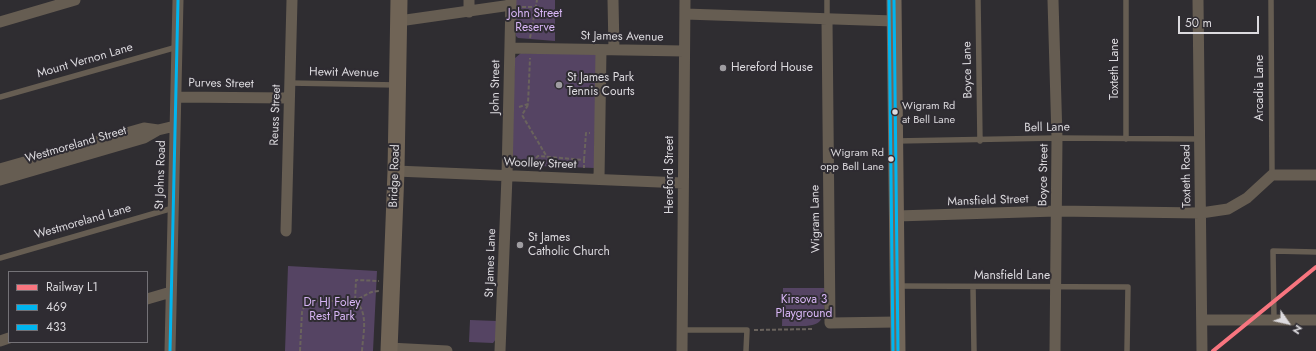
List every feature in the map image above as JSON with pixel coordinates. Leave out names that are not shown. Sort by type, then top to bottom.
[{"type":"main road","name":"Bridge Road","points":[[389,350],[396,171],[399,0]]},
{"type":"street","points":[[0,22],[75,0]]},
{"type":"street","name":"St Johns Road","points":[[170,351],[178,0]]},
{"type":"street","name":"Reuss Street","points":[[286,231],[292,0]]},
{"type":"street","points":[[468,12],[469,0]]},
{"type":"street","points":[[613,0],[614,50]]},
{"type":"street","name":"Hereford Street","points":[[682,351],[682,183],[685,0]]},
{"type":"street","points":[[894,0],[898,351]]},
{"type":"street","name":"Boyce Street","points":[[1053,0],[1057,138],[1055,351]]},
{"type":"street","name":"Toxteth Road","points":[[1198,0],[1202,351]]},
{"type":"street","points":[[399,21],[468,12],[511,2]]},
{"type":"street","name":"John Street","points":[[507,176],[511,2]]},
{"type":"street","points":[[685,14],[827,20],[894,21]]},
{"type":"street","name":"Wigram Lane","points":[[827,20],[830,323],[897,322]]},
{"type":"street","name":"St James Avenue","points":[[510,48],[684,51]]},
{"type":"street","points":[[599,179],[602,50]]},
{"type":"street","name":"Purves Street","points":[[176,97],[289,98]]},
{"type":"street","name":"Westmoreland Street","points":[[0,180],[144,138],[158,130],[175,126]]},
{"type":"street","name":"Westmoreland Street","points":[[0,169],[144,128],[158,130]]},
{"type":"street","name":"Woolley Street","points":[[396,171],[682,183]]},
{"type":"street","points":[[1272,175],[1316,175]]},
{"type":"street","name":"Mansfield Street","points":[[897,216],[1056,212],[1201,213],[1228,209],[1247,198],[1272,175]]},
{"type":"street","name":"St James Lane","points":[[500,351],[507,176]]},
{"type":"street","points":[[148,299],[171,292]]},
{"type":"street","points":[[1202,320],[1316,320]]},
{"type":"street","points":[[389,350],[447,351]]},
{"type":"lane","name":"Wigram Lane","points":[[827,0],[827,20]]},
{"type":"lane","name":"Boyce Lane","points":[[978,0],[980,140]]},
{"type":"lane","name":"Toxteth Lane","points":[[1126,0],[1126,139]]},
{"type":"lane","name":"Arcadia Lane","points":[[1270,0],[1272,175]]},
{"type":"lane","name":"Mount Vernon Lane","points":[[0,97],[177,46]]},
{"type":"lane","name":"Hewit Avenue","points":[[290,83],[398,85]]},
{"type":"lane","name":"Bell Lane","points":[[896,141],[1057,138],[1200,139]]},
{"type":"lane","name":"Westmoreland Lane","points":[[0,258],[173,208]]},
{"type":"lane","points":[[1274,320],[1273,251],[1316,252]]},
{"type":"lane","name":"Mansfield Lane","points":[[897,286],[1128,287],[1127,351]]},
{"type":"lane","points":[[973,287],[974,351]]},
{"type":"lane","points":[[683,330],[747,330],[746,351]]},
{"type":"path","points":[[530,42],[537,0]]},
{"type":"path","points":[[529,7],[536,7]]},
{"type":"path","points":[[530,61],[528,104],[522,115],[547,157]]},
{"type":"path","points":[[515,109],[528,104]]},
{"type":"path","points":[[526,166],[538,156],[584,160],[584,170]]},
{"type":"path","points":[[355,301],[356,280],[392,281]]},
{"type":"path","points":[[300,351],[302,312],[305,304],[314,300],[355,301],[372,291]]},
{"type":"path","points":[[355,301],[362,306],[364,315],[362,351]]},
{"type":"path","points":[[747,330],[814,329]]},
{"type":"green space","name":"John Street Reserve","points":[[516,0],[555,0],[555,41],[518,38],[516,36]]},
{"type":"green space","points":[[521,53],[597,54],[594,168],[510,165],[515,58]]},
{"type":"green space","name":"Dr HJ Foley Rest Park","points":[[288,266],[377,271],[373,351],[285,351]]},
{"type":"green space","name":"Kirsova 3 Playground","points":[[783,288],[825,288],[824,312],[818,323],[805,326],[782,326]]},
{"type":"green space","points":[[470,320],[497,321],[496,339],[493,343],[469,342]]},
{"type":"rail line","name":"L1","points":[[1213,351],[1316,267]]},
{"type":"transit line","name":"469","points":[[170,351],[178,0]]},
{"type":"transit line","name":"433","points":[[889,0],[893,351]]},
{"type":"transit line","name":"469","points":[[894,0],[898,351]]},
{"type":"place","name":"Hereford House","points":[[723,68]]},
{"type":"place","name":"St James Park Tennis Courts","points":[[559,85]]},
{"type":"place","name":"Wigram Rd at Bell Lane","points":[[895,112]]},
{"type":"place","name":"Wigram Rd opp Bell Lane","points":[[891,159]]},
{"type":"place","name":"St James Catholic Church","points":[[520,245]]}]
